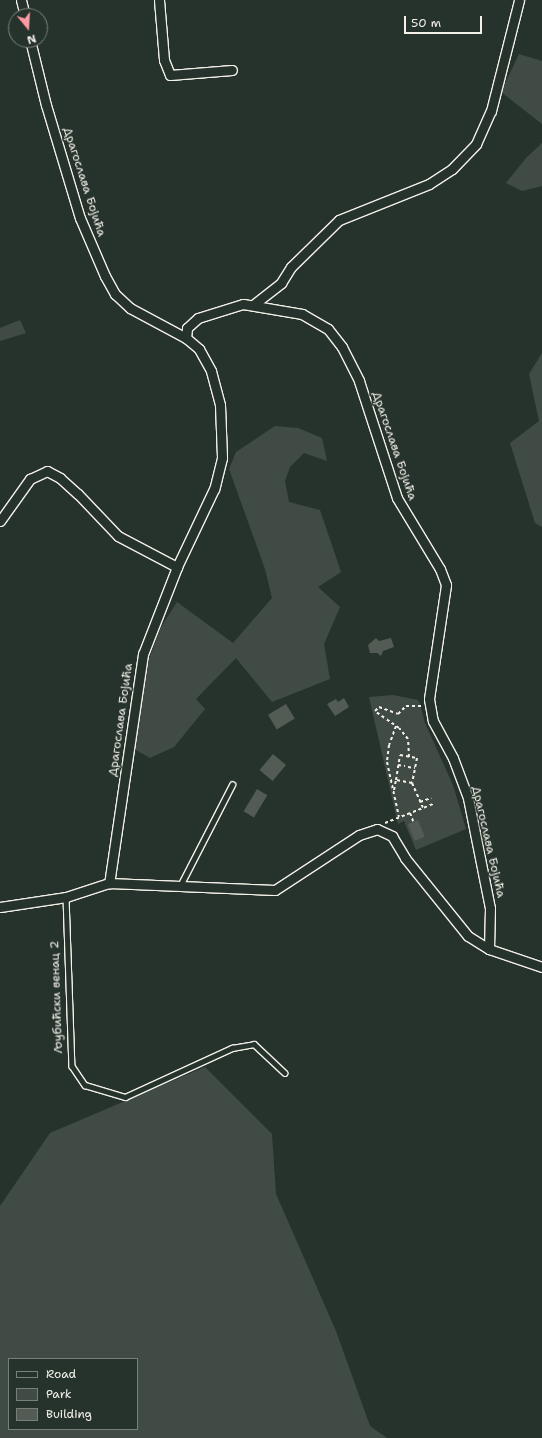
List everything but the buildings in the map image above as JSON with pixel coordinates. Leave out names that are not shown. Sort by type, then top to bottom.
[{"type":"street","points":[[159,0],[164,60],[170,75],[232,70]]},
{"type":"street","points":[[253,305],[281,283],[291,267],[339,220],[429,184],[452,169],[476,144],[491,111],[519,0]]},
{"type":"street","name":"Драгослава Бојића","points":[[32,48],[46,105],[76,204],[105,276],[115,294],[130,308],[186,338],[199,349],[211,371],[220,405],[222,458],[214,489],[177,567],[143,654],[109,883]]},
{"type":"street","name":"Драгослава Бојића","points":[[186,338],[187,328],[198,318],[243,304],[302,314],[328,329],[342,347],[359,381],[397,498],[440,569],[446,585],[439,641],[430,683],[429,705],[433,721],[453,758],[468,798],[490,908],[488,949]]},
{"type":"street","points":[[0,520],[30,479],[47,471],[60,478],[78,494],[118,536],[177,567]]},
{"type":"street","points":[[0,907],[66,897],[109,883],[275,890],[359,835],[377,829],[392,836],[405,858],[468,936],[488,949],[542,968]]},
{"type":"lane","points":[[180,886],[232,785]]},
{"type":"lane","name":"Љубићски венац 2","points":[[66,897],[72,1066],[85,1085],[125,1097],[232,1048],[254,1044],[285,1073]]},
{"type":"path","points":[[409,757],[409,741],[396,726],[376,713],[376,708],[379,707],[398,714],[408,705],[429,705]]},
{"type":"path","points":[[396,726],[390,739],[387,756],[399,818]]},
{"type":"path","points":[[394,793],[400,755],[417,758],[412,782],[423,808]]},
{"type":"path","points":[[398,765],[405,766]]},
{"type":"path","points":[[408,767],[415,768]]},
{"type":"path","points":[[396,780],[412,782]]},
{"type":"path","points":[[420,802],[431,798]]},
{"type":"path","points":[[377,829],[380,825],[434,804]]},
{"type":"path","points":[[410,813],[413,821]]},
{"type":"green space","points":[[519,54],[542,61],[542,124],[501,92]]},
{"type":"green space","points":[[542,143],[542,186],[522,191],[506,183],[526,158]]},
{"type":"green space","points":[[20,320],[26,333],[0,341],[0,328]]},
{"type":"green space","points":[[542,353],[542,527],[535,523],[510,443],[539,421],[529,374]]},
{"type":"green space","points":[[275,426],[298,428],[322,438],[327,461],[304,453],[290,467],[285,481],[289,502],[320,510],[341,572],[318,587],[340,607],[324,644],[330,679],[272,702],[236,658],[196,699],[205,709],[174,747],[150,758],[134,749],[149,659],[161,627],[177,602],[233,643],[272,598],[265,569],[229,469],[236,452]]},
{"type":"green space","points":[[393,695],[418,700],[425,723],[453,785],[466,829],[416,850],[404,821],[398,824],[369,697]]},
{"type":"green space","points":[[205,1067],[272,1134],[276,1194],[336,1331],[370,1426],[387,1438],[0,1438],[0,1206],[50,1133]]}]
